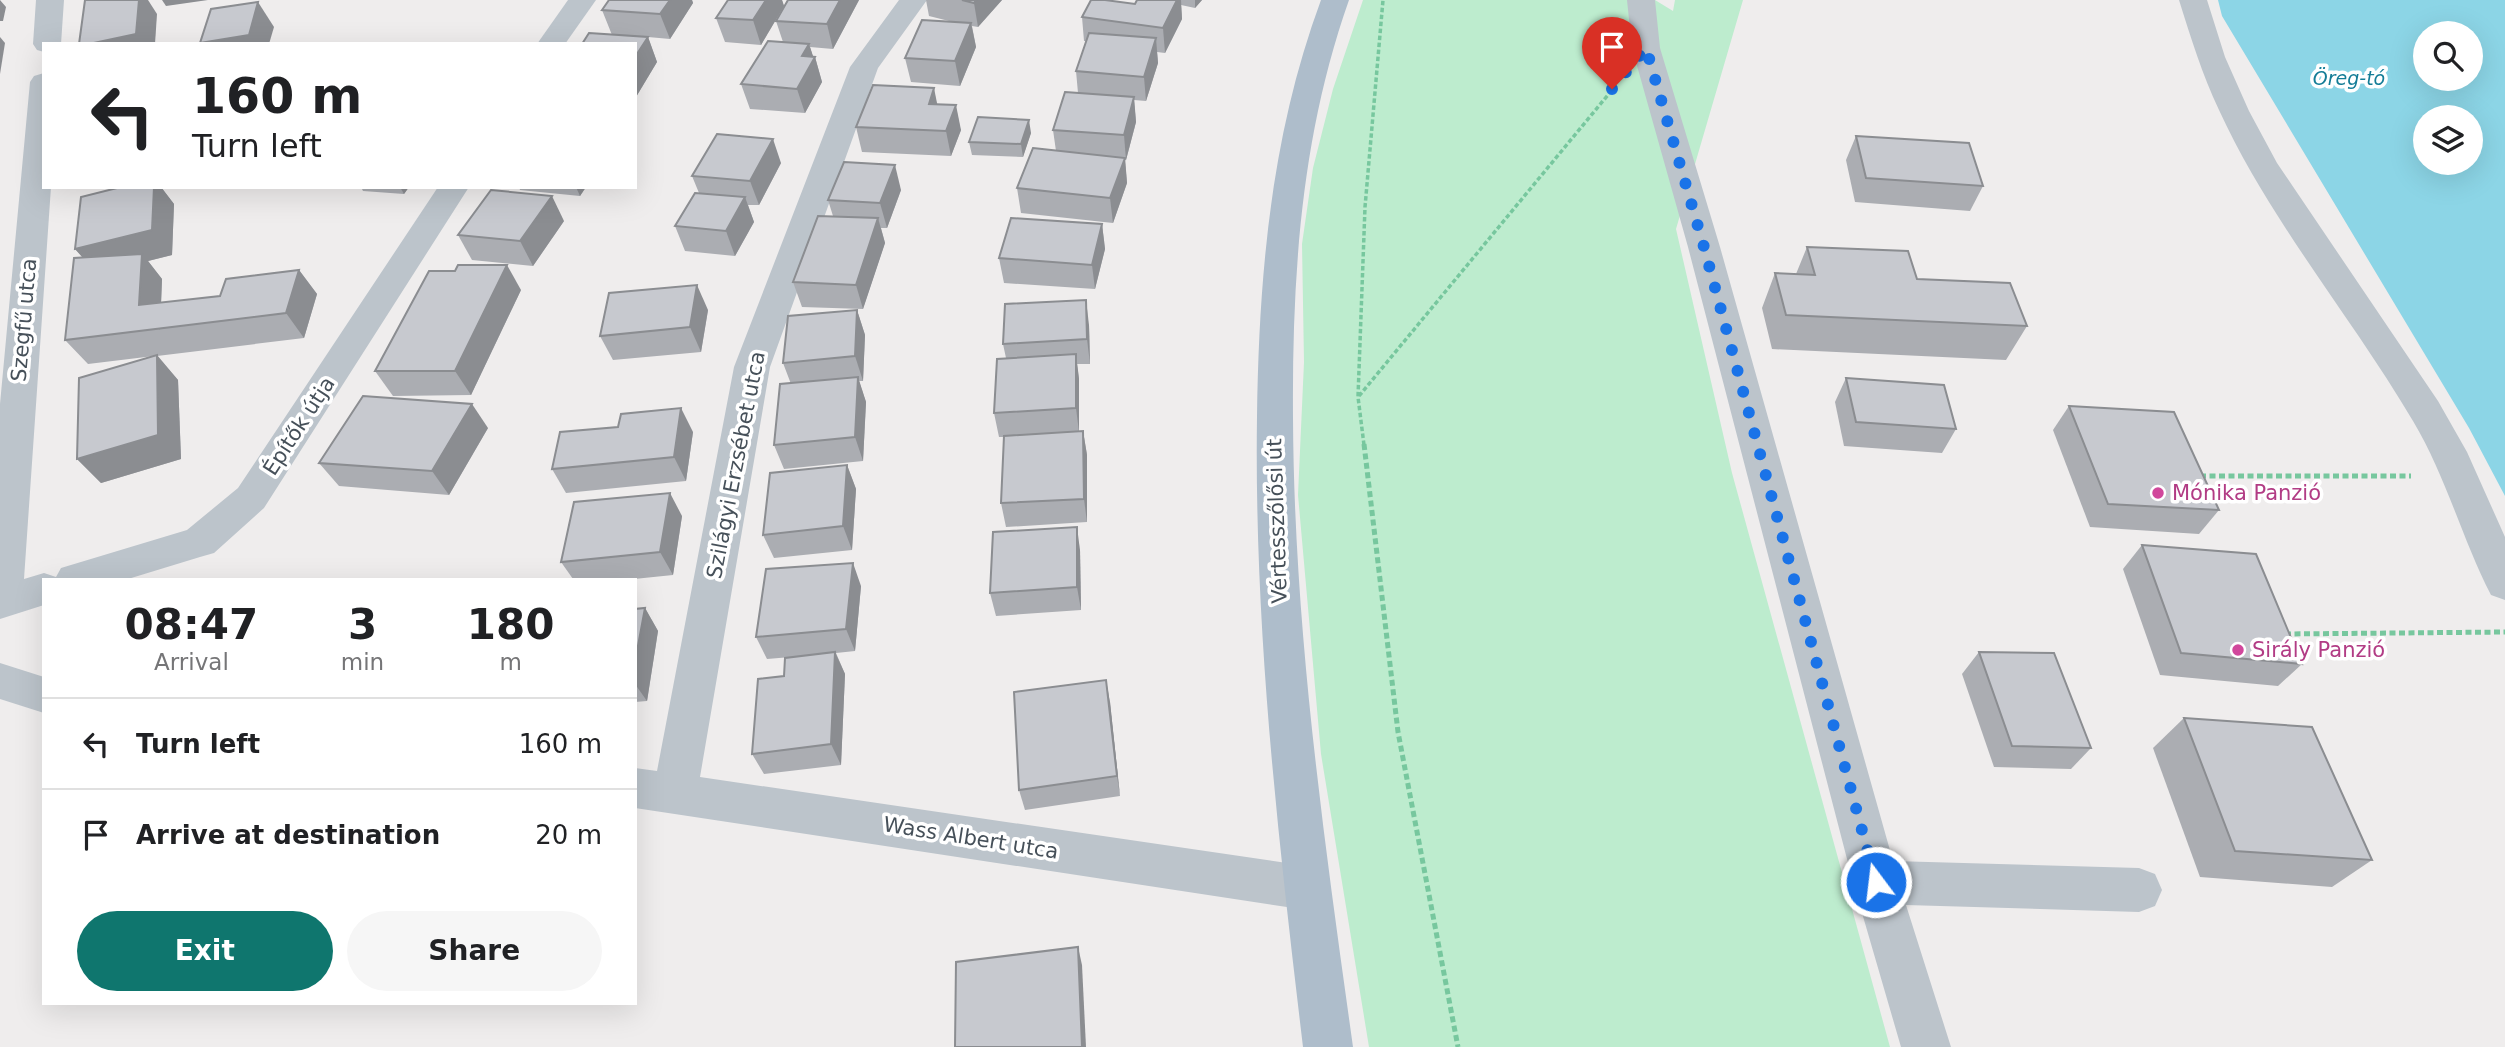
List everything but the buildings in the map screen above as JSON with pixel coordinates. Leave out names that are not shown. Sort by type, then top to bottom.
[{"type":"main road","name":"Vértesszőlősi út","points":[[1328,1047],[1307,888],[1276,560],[1274,436],[1276,295],[1300,108],[1318,41],[1335,0]]},
{"type":"street","points":[[47,42],[50,0]]},
{"type":"street","points":[[552,42],[582,0]]},
{"type":"street","name":"Szilágyi Erzsébet utca","points":[[655,791],[752,367],[864,67],[913,0]]},
{"type":"street","points":[[1641,0],[1646,48],[1704,247],[1876,882],[1926,1047]]},
{"type":"street","points":[[2193,0],[2208,57],[2227,102],[2256,155],[2426,411],[2461,477],[2505,584]]},
{"type":"street","name":"Szegfű utca","points":[[1,601],[42,106]]},
{"type":"street","name":"Építők útja","points":[[78,578],[200,542],[251,498],[453,189]]},
{"type":"street","points":[[1,601],[42,590]]},
{"type":"street","points":[[0,681],[42,694]]},
{"type":"street","name":"Wass Albert utca","points":[[655,791],[1307,888]]},
{"type":"street","points":[[1876,882],[2139,890]]},
{"type":"path","points":[[1383,0],[1365,207],[1358,397],[1398,732],[1458,1047]]},
{"type":"path","points":[[1358,397],[1646,48]]},
{"type":"path","points":[[2187,476],[2461,477]]},
{"type":"path","points":[[2271,634],[2505,632]]},
{"type":"green space","points":[[1363,0],[1655,0],[1673,11],[1675,0],[1743,0],[1676,229],[1732,473],[1890,1047],[1369,1047],[1321,754],[1298,495],[1304,362],[1302,244],[1313,168],[1333,89]]},
{"type":"water","name":"Öreg-tó","points":[[2218,0],[2505,0],[2505,496],[2469,428],[2222,16]]},
{"type":"place","name":"Mónika Panzió","points":[[2158,493]]},
{"type":"place","name":"Sirály Panzió","points":[[2238,650]]},
{"type":"route","points":[[1612,89],[1646,48],[1704,247],[1876,882]]}]
